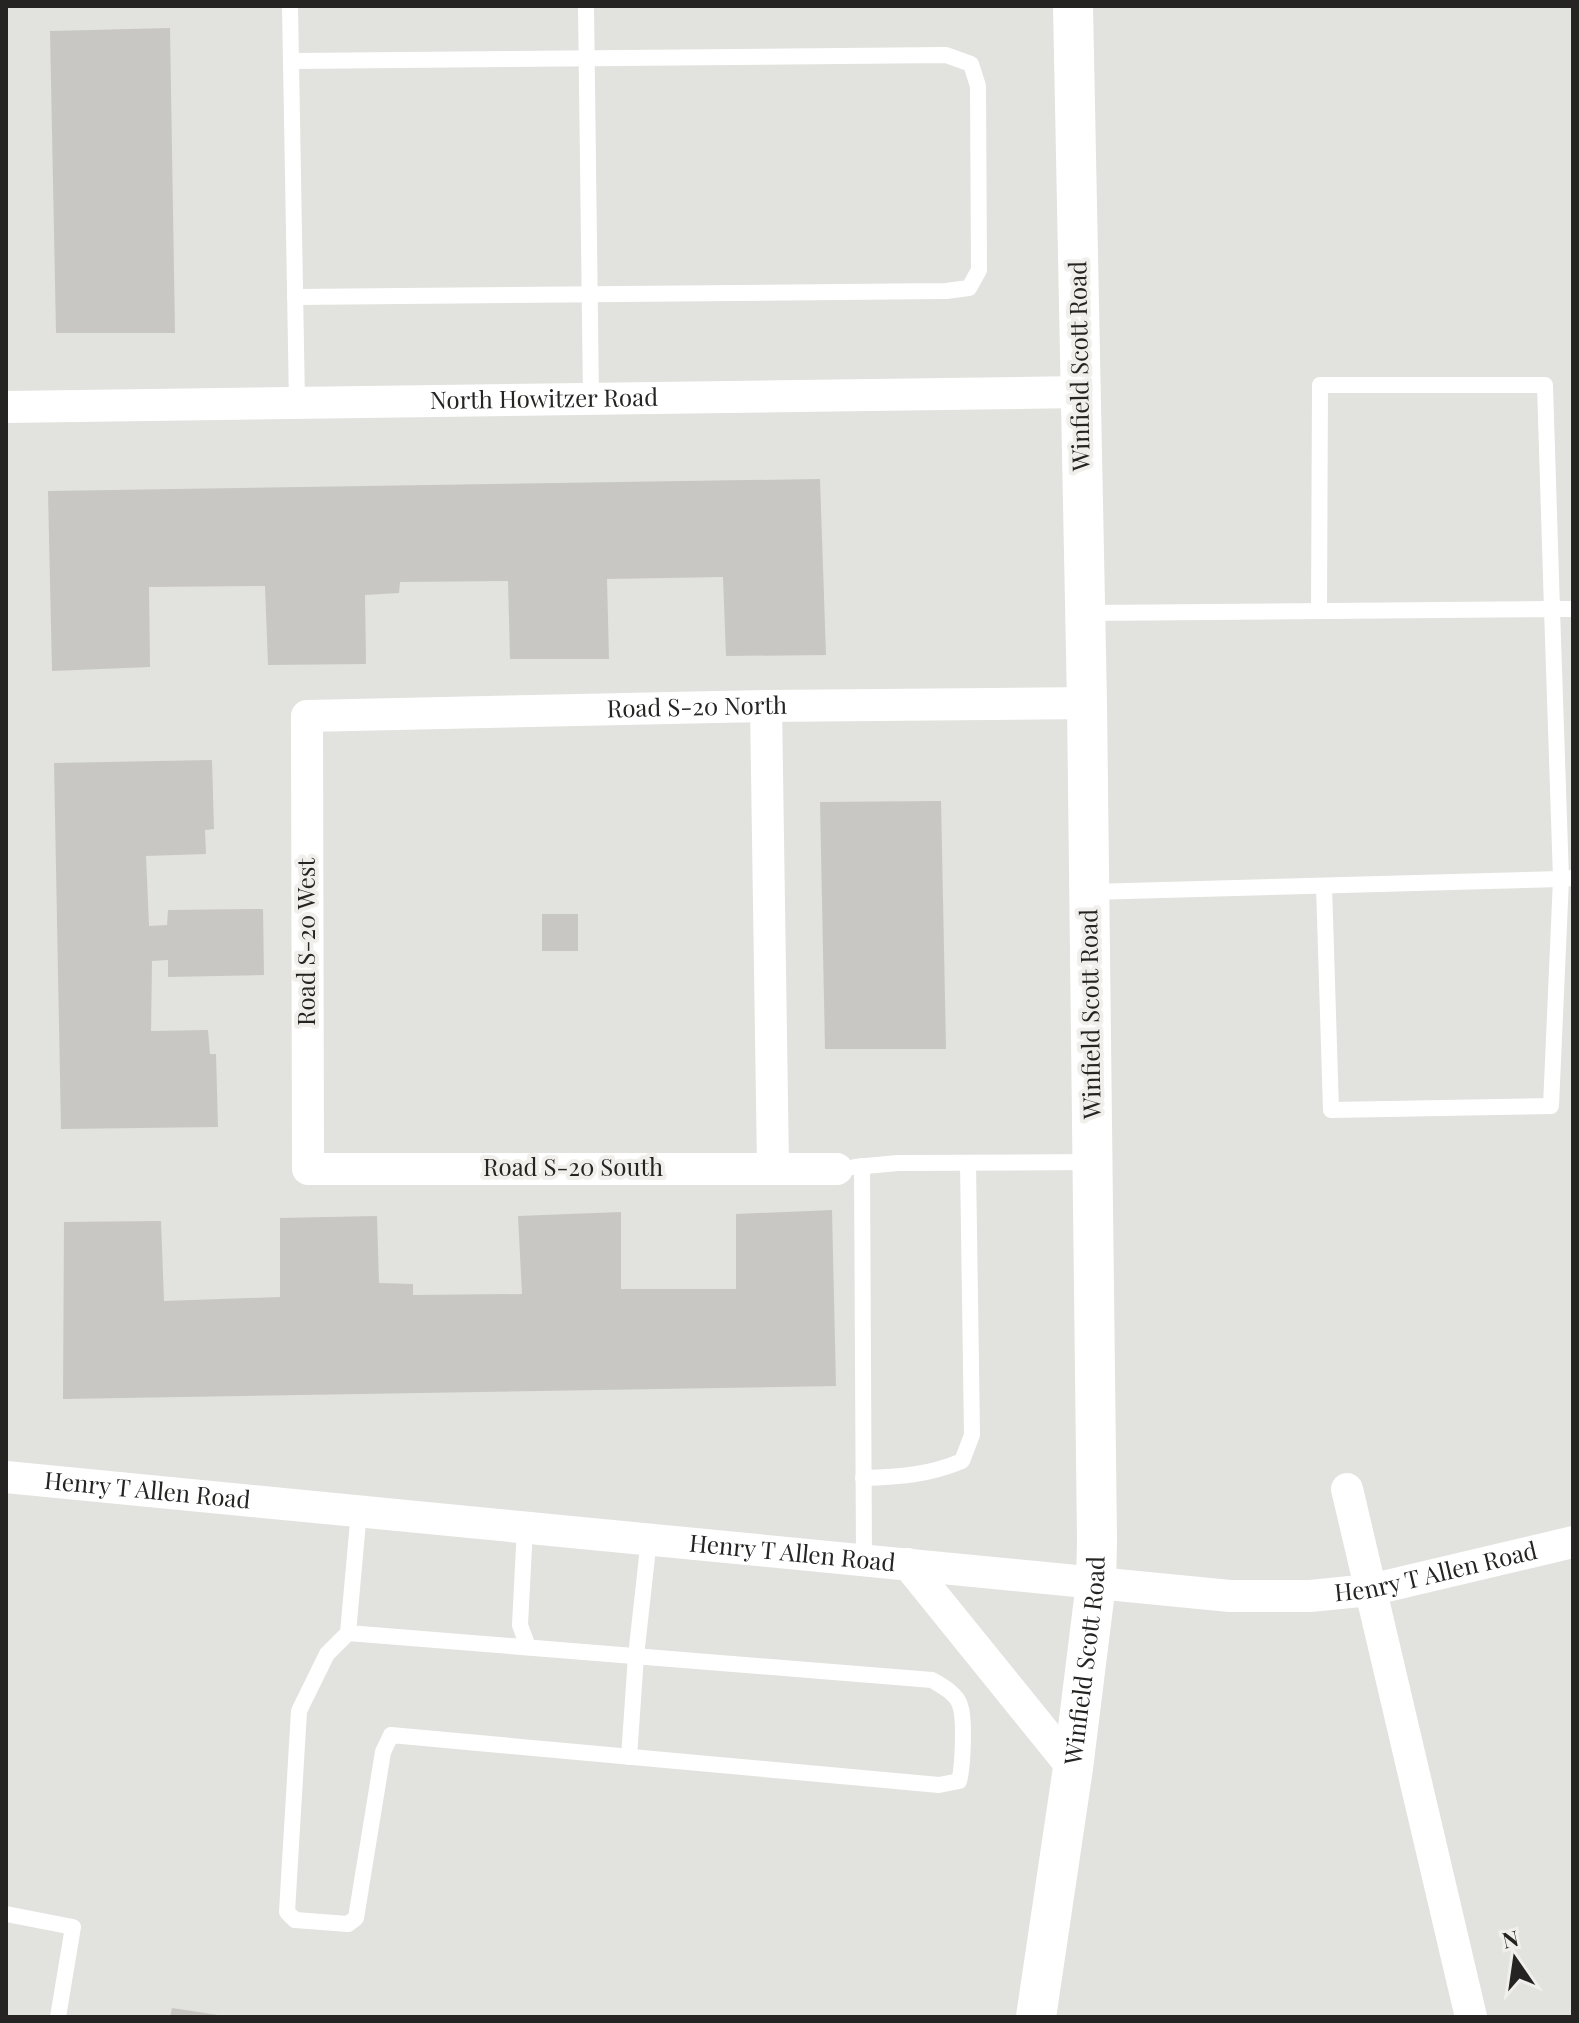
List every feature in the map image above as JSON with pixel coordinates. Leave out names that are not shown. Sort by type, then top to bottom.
[{"type":"street","name":"Winfield Scott Road","points":[[1036,2017],[1073,1768],[1096,1583],[1097,1541],[1086,613],[1073,6]]},
{"type":"street","name":"North Howitzer Road","points":[[6,407],[1081,392]]},
{"type":"street","name":"Road S-20 North","points":[[307,716],[1087,703]]},
{"type":"street","points":[[766,706],[773,1167]]},
{"type":"street","name":"Road S-20 West","points":[[307,716],[308,1169]]},
{"type":"street","name":"Road S-20 South","points":[[308,1169],[850,1167]]},
{"type":"street","name":"Henry T Allen Road","points":[[6,1477],[1230,1596],[1310,1596],[1370,1590],[1573,1542]]},
{"type":"street","points":[[1347,1489],[1471,2017]]},
{"type":"street","points":[[908,1564],[1073,1768]]},
{"type":"lane","points":[[290,6],[297,403]]},
{"type":"lane","points":[[586,6],[591,399]]},
{"type":"lane","points":[[291,61],[946,55],[971,64],[978,86],[979,270],[969,288],[946,291],[589,296],[295,297]]},
{"type":"lane","points":[[1319,611],[1320,385],[1545,385],[1552,609],[1567,878],[1551,1106],[1331,1110],[1324,886]]},
{"type":"lane","points":[[1086,613],[1573,609]]},
{"type":"lane","points":[[1090,892],[1567,878]]},
{"type":"lane","points":[[864,1560],[850,1167],[898,1163],[1093,1162]]},
{"type":"lane","points":[[863,1478],[916,1476],[942,1470],[962,1461],[972,1435],[968,1163]]},
{"type":"lane","points":[[348,1633],[932,1680],[952,1693],[961,1705],[963,1766],[959,1781],[939,1785],[391,1735],[383,1752],[356,1918],[348,1924],[295,1920],[287,1912],[299,1711],[327,1654],[348,1633],[359,1511]]},
{"type":"lane","points":[[525,1527],[520,1625],[528,1647]]},
{"type":"lane","points":[[629,1757],[649,1539]]},
{"type":"lane","points":[[6,1914],[73,1927],[58,2017]]},
{"type":"building","points":[[170,28],[175,333],[56,333],[50,31]]},
{"type":"building","points":[[820,479],[826,655],[726,656],[723,577],[607,579],[609,659],[510,659],[508,581],[400,582],[399,593],[365,595],[366,664],[268,665],[265,586],[149,587],[150,667],[52,671],[48,491]]},
{"type":"building","points":[[212,760],[214,829],[205,830],[206,854],[146,856],[149,926],[167,925],[168,910],[263,909],[264,975],[168,977],[168,960],[152,961],[151,1031],[208,1030],[210,1054],[216,1054],[218,1127],[61,1129],[54,763]]},
{"type":"building","points":[[941,801],[946,1049],[825,1049],[820,802]]},
{"type":"building","points":[[542,914],[578,914],[578,951],[542,951]]},
{"type":"building","points":[[832,1210],[836,1386],[63,1399],[64,1222],[161,1221],[164,1301],[280,1297],[280,1218],[377,1216],[379,1283],[413,1284],[413,1295],[522,1294],[518,1216],[621,1212],[621,1289],[736,1289],[736,1214]]},
{"type":"building","points":[[172,2008],[218,2015],[218,2017],[170,2017]]}]
